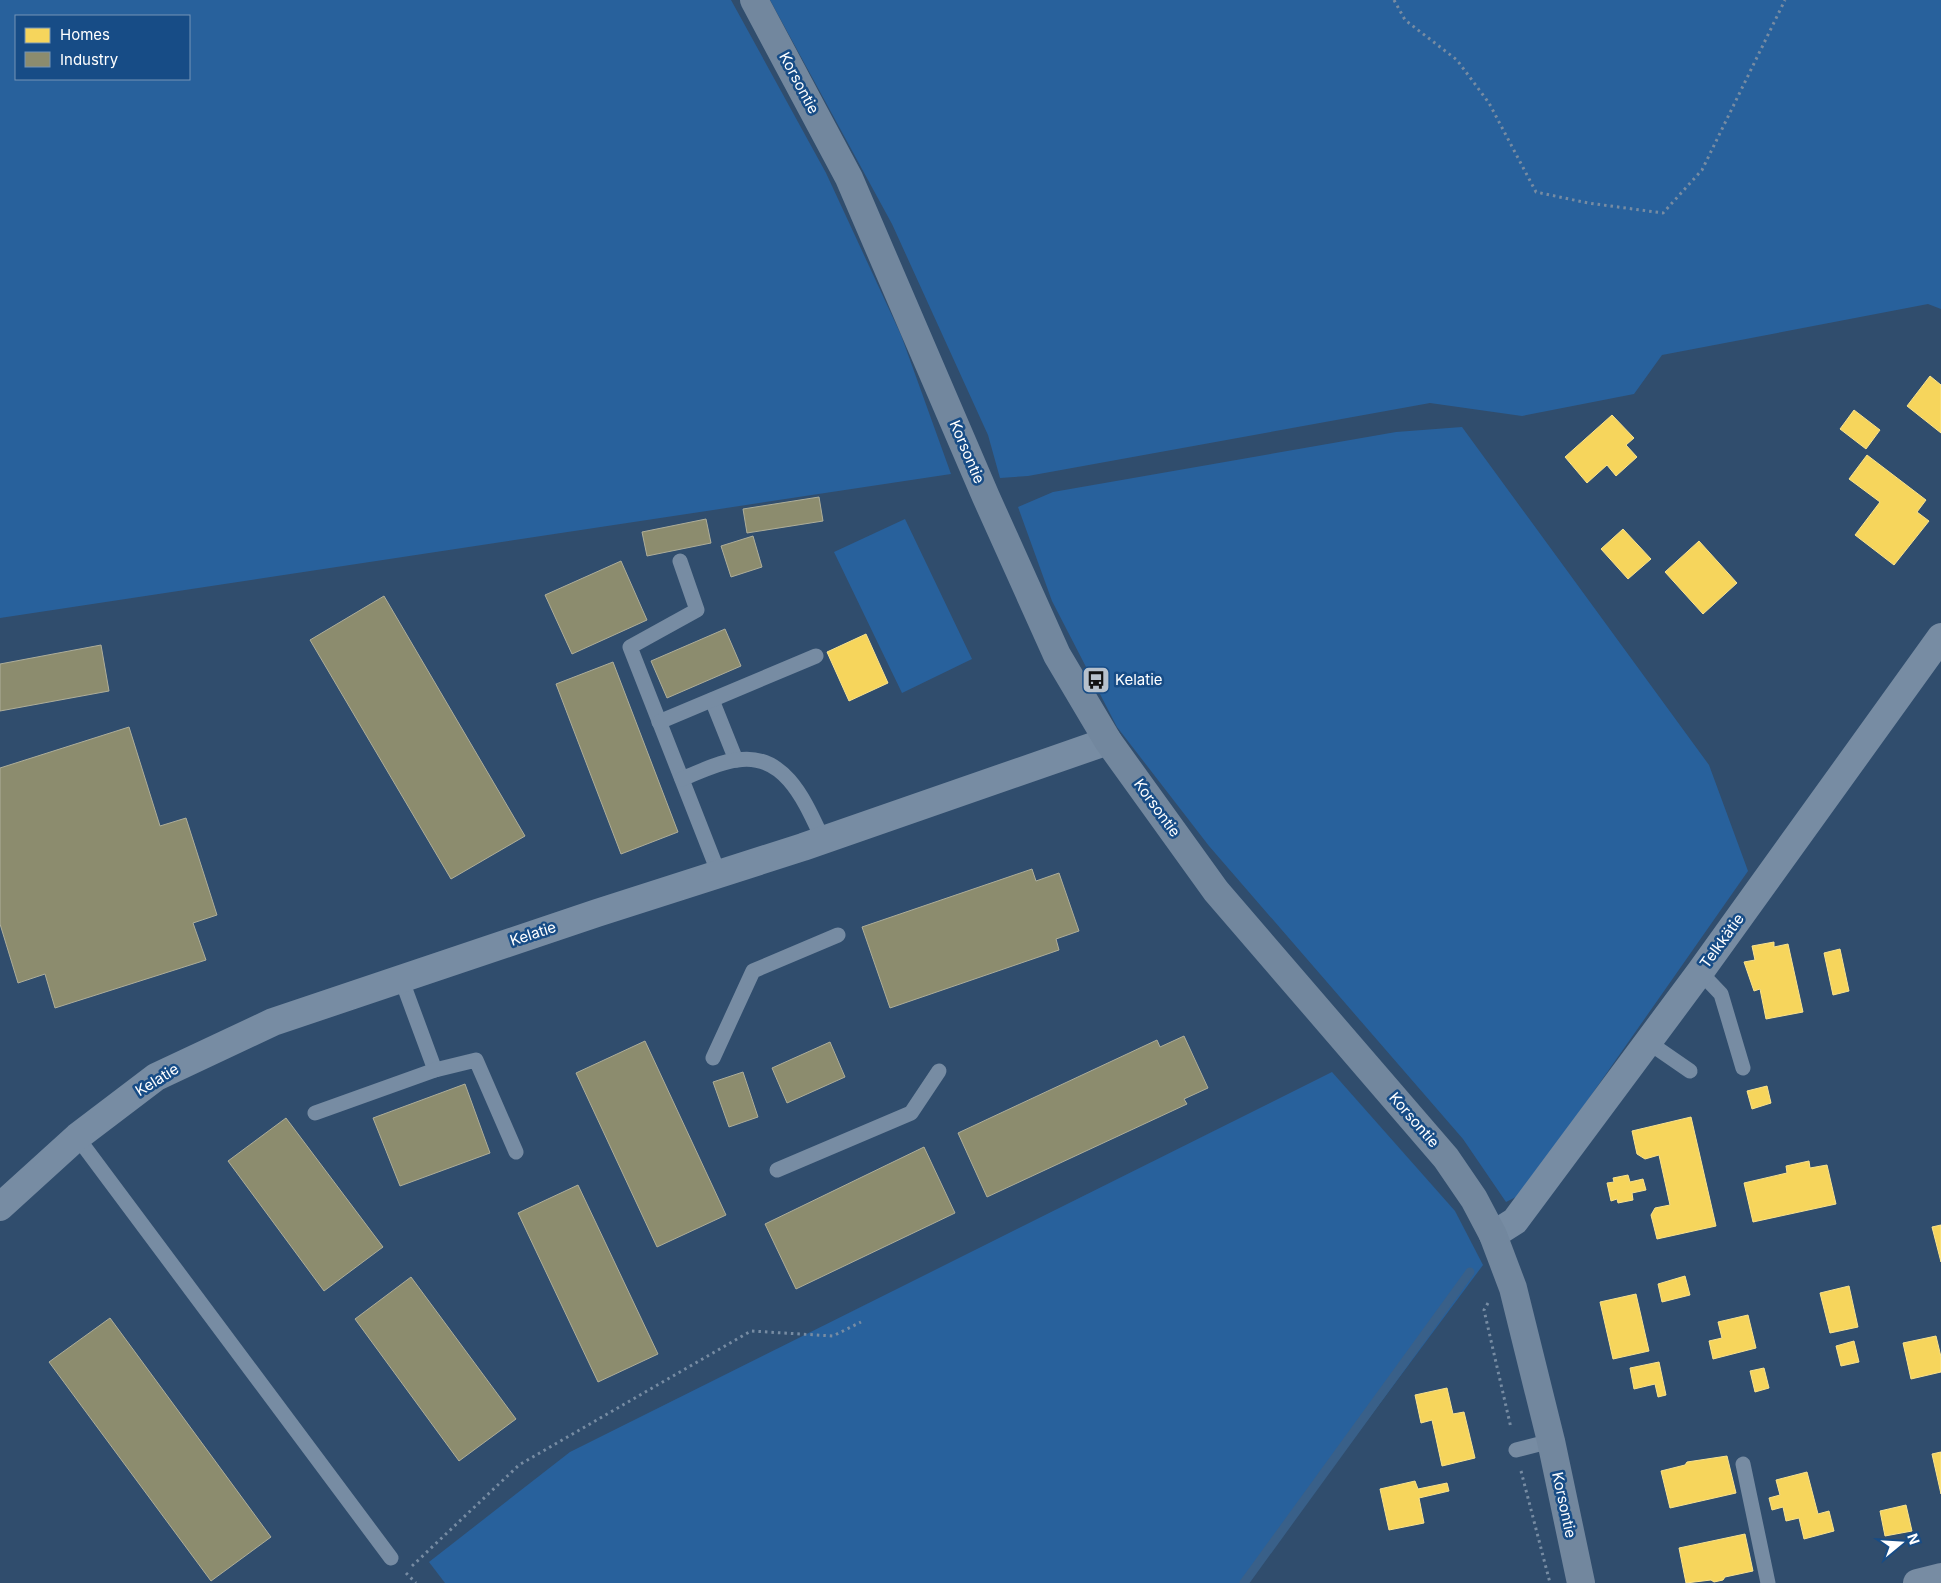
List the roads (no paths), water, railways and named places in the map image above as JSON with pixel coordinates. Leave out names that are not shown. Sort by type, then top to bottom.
[{"type":"main road","name":"Korsontie","points":[[754,0],[849,178],[1057,655],[1108,741],[1216,891],[1446,1158],[1474,1199],[1493,1235],[1513,1288],[1524,1326],[1581,1583]]},
{"type":"street","name":"Telkkätie","points":[[1493,1235],[1515,1221],[1700,972],[1941,637]]},
{"type":"street","name":"Kelatie","points":[[0,1206],[77,1137],[156,1077],[273,1022],[401,978],[823,840],[1108,741]]},
{"type":"street","points":[[1917,1583],[1941,1578]]},
{"type":"lane","points":[[680,561],[697,610],[630,647],[719,874]]},
{"type":"lane","points":[[659,722],[816,656]]},
{"type":"lane","points":[[712,700],[736,760]]},
{"type":"lane","points":[[682,778],[736,760],[761,760],[784,773],[802,796],[823,840]]},
{"type":"lane","points":[[713,1058],[753,971],[838,935]]},
{"type":"lane","points":[[1700,972],[1721,994],[1743,1068]]},
{"type":"lane","points":[[401,978],[435,1070]]},
{"type":"lane","points":[[1648,1042],[1690,1071]]},
{"type":"lane","points":[[315,1113],[435,1070],[476,1060],[516,1152]]},
{"type":"lane","points":[[777,1170],[911,1113],[939,1071]]},
{"type":"lane","points":[[77,1137],[391,1558]]},
{"type":"lane","points":[[1516,1450],[1551,1441]]},
{"type":"lane","points":[[1743,1464],[1768,1583]]},
{"type":"waterway","points":[[1244,1583],[1470,1272]]},
{"type":"place","name":"Kelatie","points":[[1096,680]]}]
